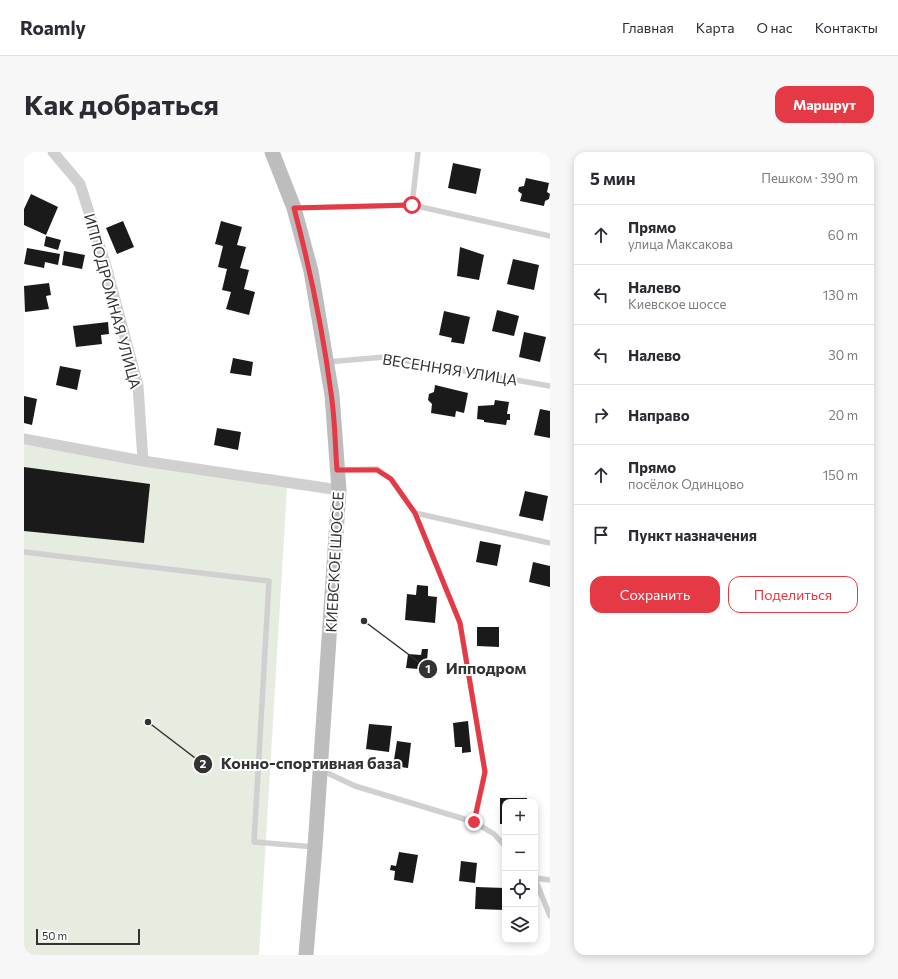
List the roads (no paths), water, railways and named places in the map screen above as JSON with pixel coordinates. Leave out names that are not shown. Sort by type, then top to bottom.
[{"type":"main road","name":"КИЕВСКОЕ ШОССЕ","points":[[272,152],[294,208],[311,271],[332,395],[339,490],[316,847],[306,955]]},
{"type":"street","name":"ИППОДРОМНАЯ УЛИЦА","points":[[53,152],[80,184],[106,266],[138,386],[143,461]]},
{"type":"street","points":[[24,439],[143,461],[339,490]]},
{"type":"lane","points":[[412,205],[418,152]]},
{"type":"lane","points":[[294,208],[412,205],[550,236]]},
{"type":"lane","name":"ВЕСЕННЯЯ УЛИЦА","points":[[326,362],[385,356],[550,386]]},
{"type":"lane","points":[[337,470],[377,470],[391,479],[415,513],[460,623],[485,772],[474,822]]},
{"type":"lane","points":[[415,513],[550,543]]},
{"type":"lane","points":[[24,552],[269,581],[254,842],[316,847]]},
{"type":"lane","points":[[320,769],[355,786],[474,822],[494,834],[502,843]]},
{"type":"lane","points":[[538,879],[550,880]]},
{"type":"lane","points":[[538,886],[550,916]]},
{"type":"place","name":"Ипподром","points":[[364,621]]},
{"type":"place","name":"Конно-спортивная база","points":[[148,722]]}]
